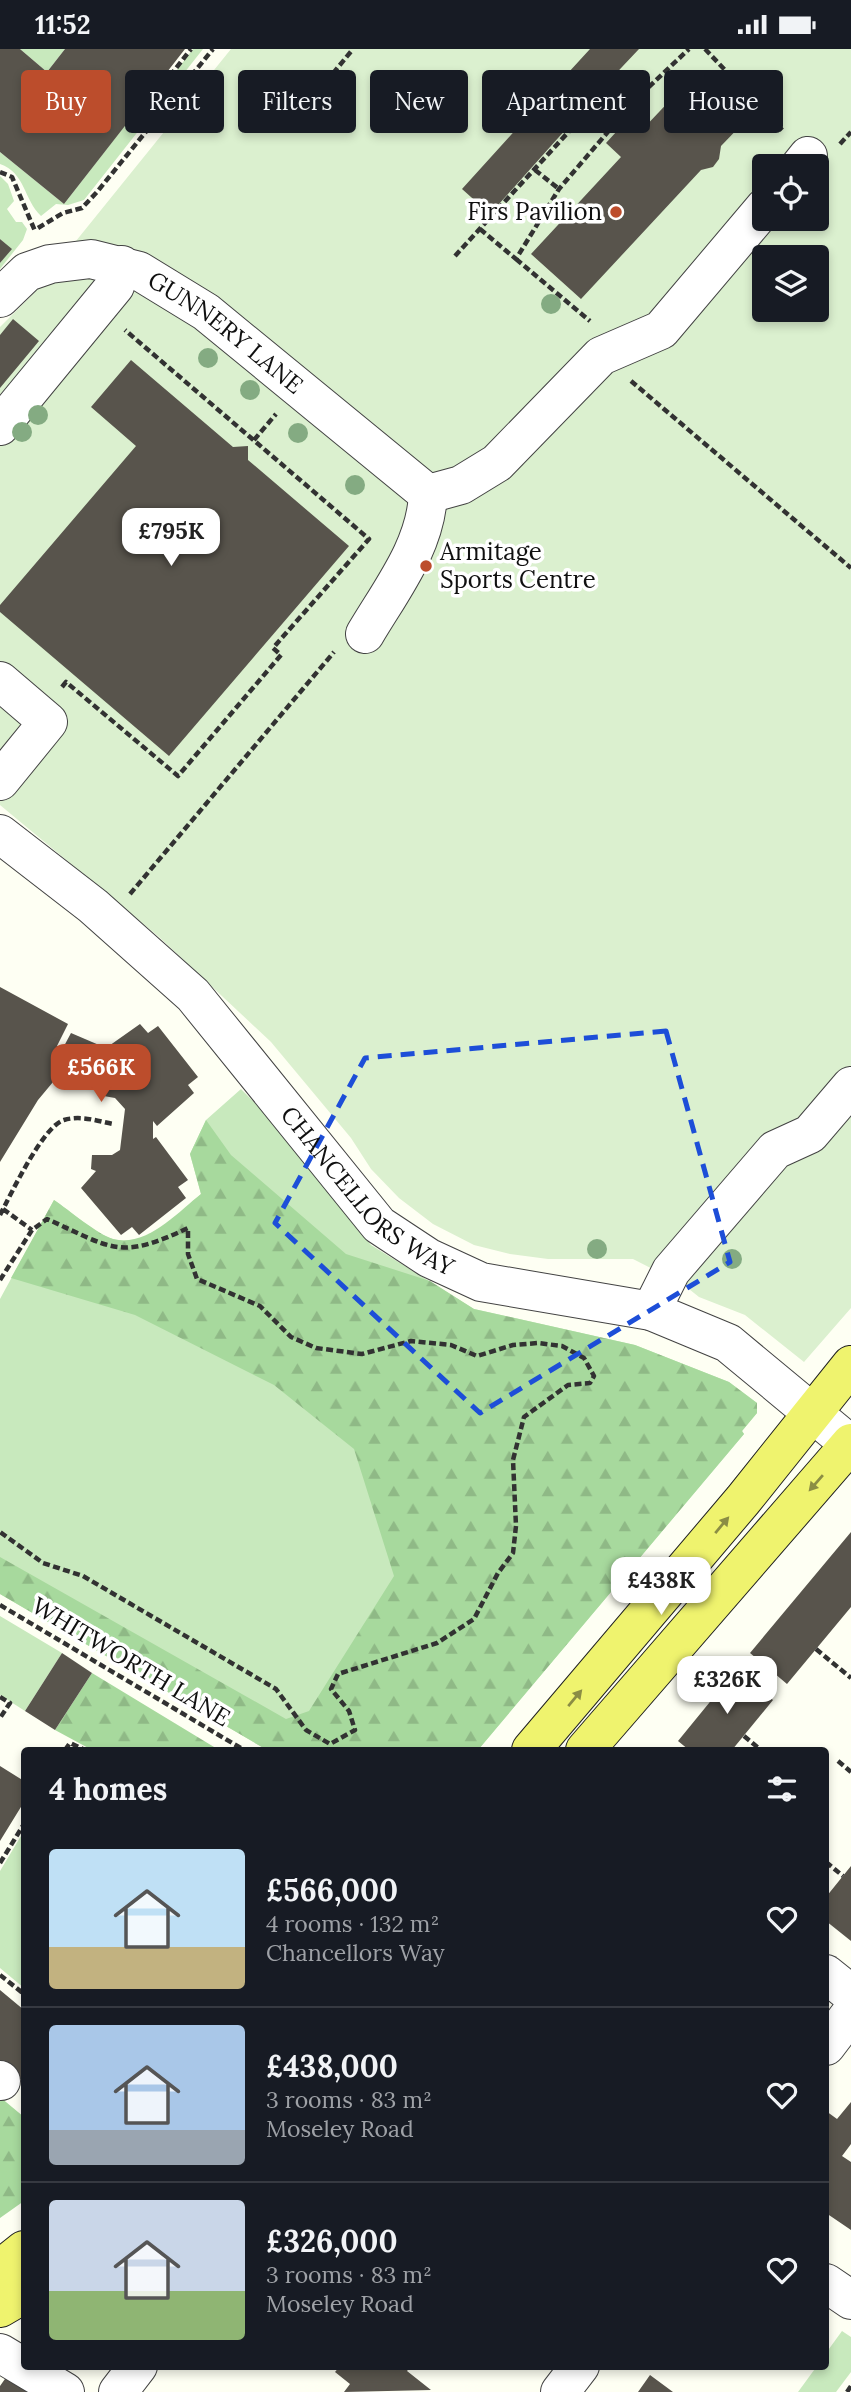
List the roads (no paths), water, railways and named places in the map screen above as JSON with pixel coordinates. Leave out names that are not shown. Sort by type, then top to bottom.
[{"type":"main road","points":[[534,1747],[851,1366]]},
{"type":"main road","points":[[588,1747],[851,1444]]},
{"type":"main road","points":[[0,2269],[21,2252]]},
{"type":"main road","points":[[0,2308],[21,2296]]},
{"type":"street","points":[[365,634],[418,542],[424,525],[428,494],[461,485],[497,463],[601,356],[661,330],[752,222]]},
{"type":"street","name":"GUNNERY LANE","points":[[0,298],[27,272],[50,264],[91,258],[139,271],[206,312],[428,494]]},
{"type":"street","points":[[0,426],[103,302],[115,286],[122,265]]},
{"type":"street","points":[[0,681],[48,722],[0,781]]},
{"type":"street","name":"CHANCELLORS WAY","points":[[0,834],[109,919],[193,995],[379,1225],[429,1258],[481,1282],[651,1311],[728,1343],[851,1444]]},
{"type":"street","points":[[651,1311],[671,1271],[775,1150],[810,1135],[851,1086]]},
{"type":"street","points":[[829,1976],[851,1994]]},
{"type":"street","points":[[829,2042],[851,2013]]},
{"type":"street","points":[[829,2285],[851,2300]]},
{"type":"street","points":[[0,2353],[21,2366]]},
{"type":"street","points":[[28,2370],[65,2392]]},
{"type":"street","points":[[118,2392],[135,2370]]},
{"type":"street","points":[[560,2392],[577,2370]]},
{"type":"place","name":"Firs Pavilion","points":[[616,212]]},
{"type":"place","name":"Armitage Sports Centre","points":[[426,566]]}]
